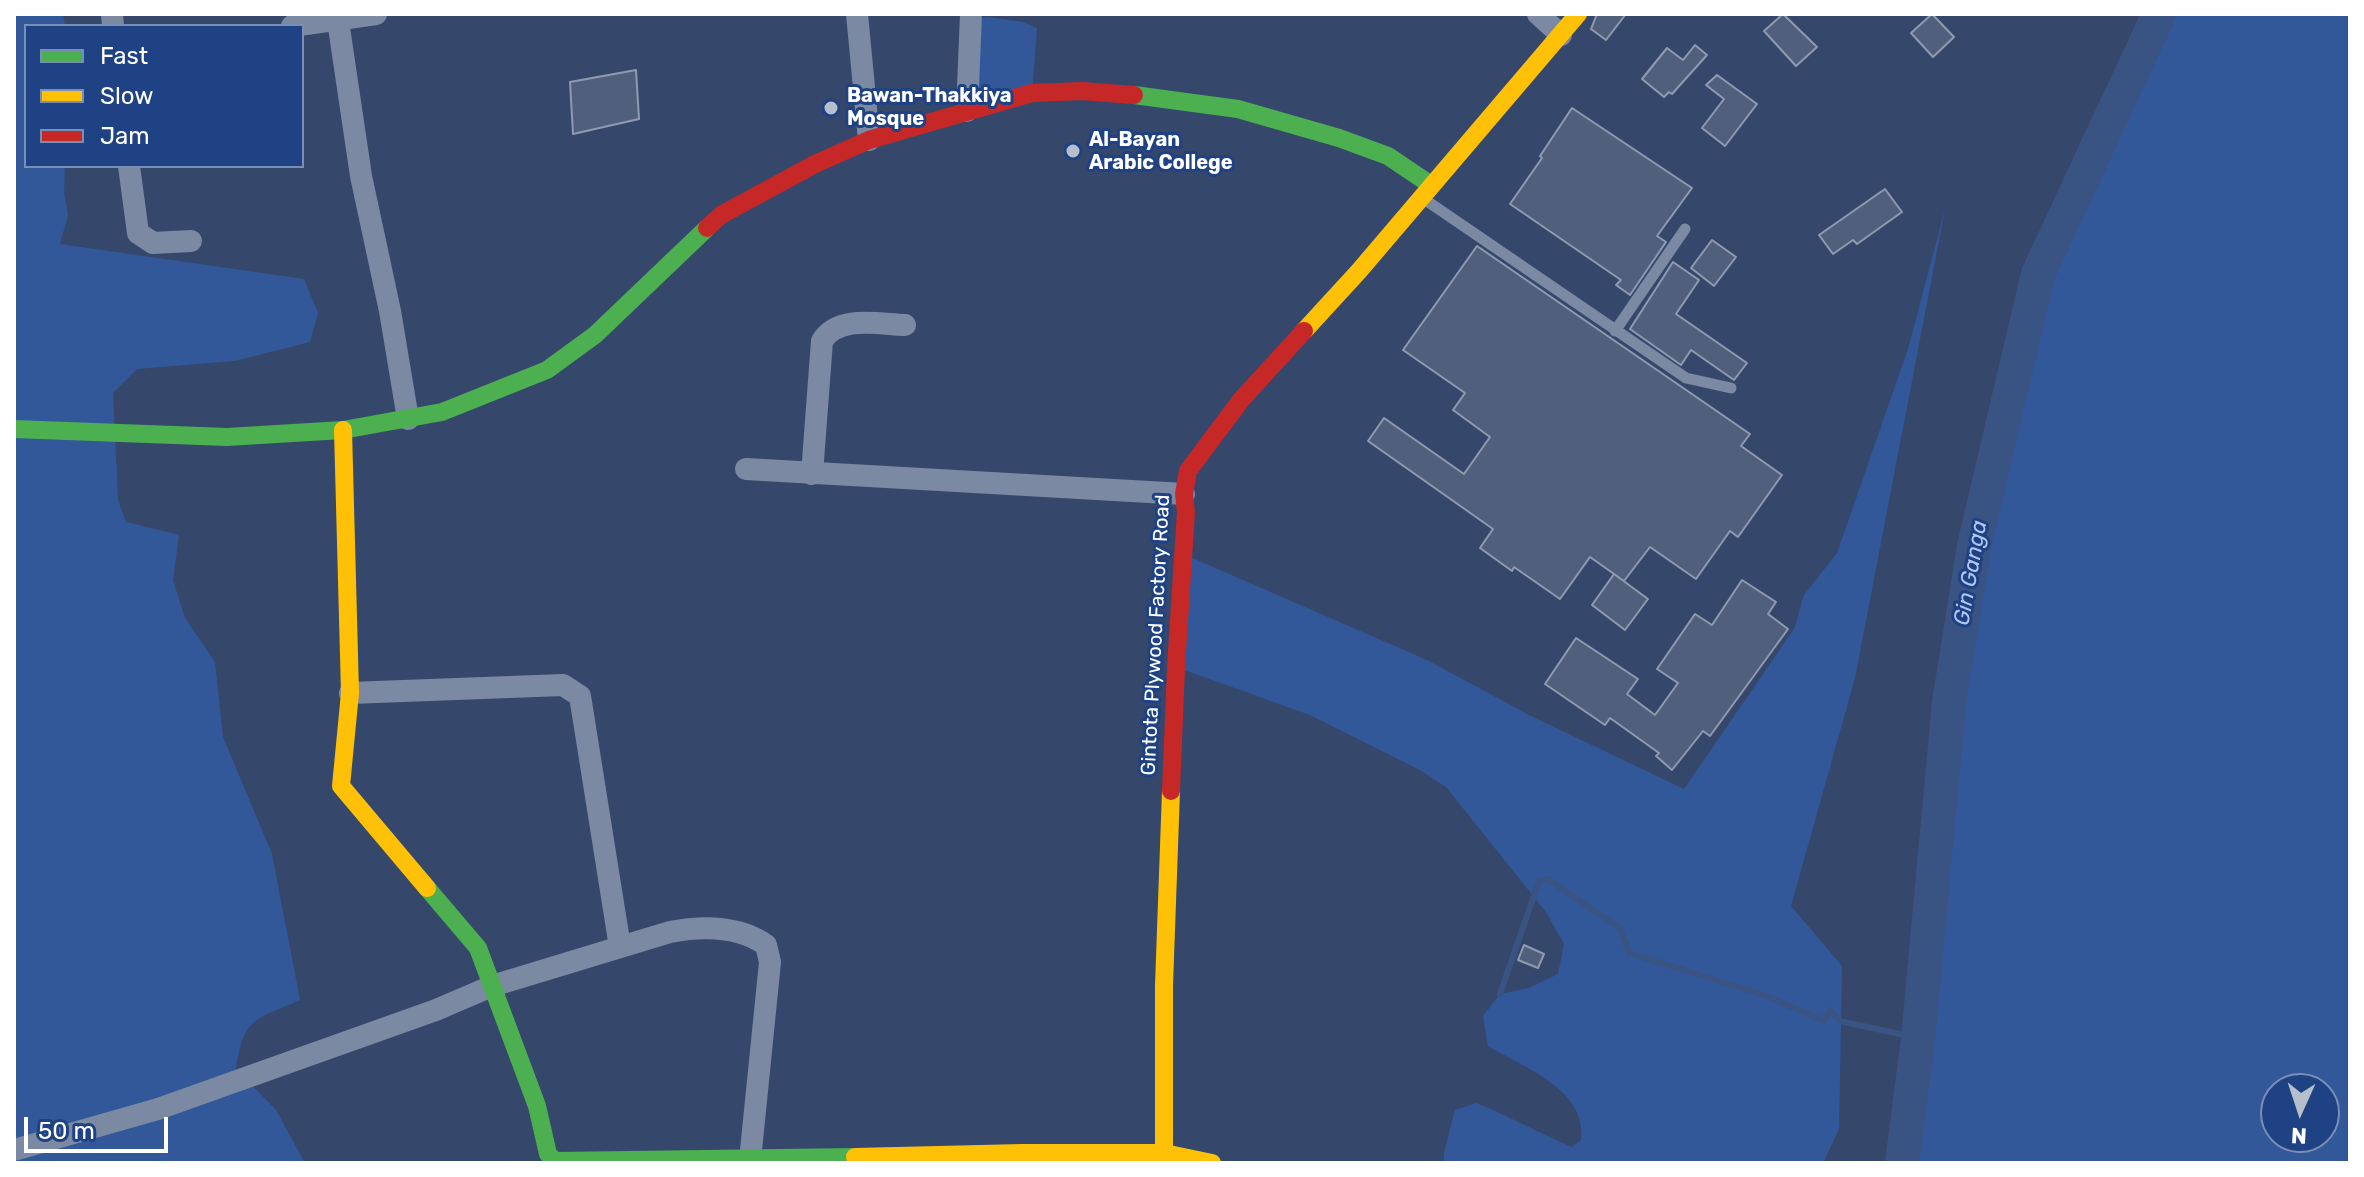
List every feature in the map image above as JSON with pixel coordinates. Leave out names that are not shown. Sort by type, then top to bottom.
[{"type":"street","points":[[304,24],[376,14]]},
{"type":"street","points":[[857,14],[869,140]]},
{"type":"street","points":[[967,111],[971,14]]},
{"type":"street","points":[[1538,14],[1561,35]]},
{"type":"street","name":"Gintota Plywood Factory Road","points":[[1164,1158],[1164,985],[1176,667],[1186,512],[1184,494],[1188,471],[1241,400],[1359,271],[1578,14]]},
{"type":"street","points":[[338,18],[361,176],[390,311],[408,419]]},
{"type":"street","points":[[14,429],[227,437],[343,430],[442,412],[547,370],[595,335],[721,215],[815,164],[869,140],[1032,93],[1082,91],[1158,97],[1238,109],[1339,138],[1388,156],[1426,191]]},
{"type":"street","points":[[129,168],[138,233],[153,243],[191,241]]},
{"type":"street","points":[[812,474],[822,341],[827,332],[853,322],[905,325]]},
{"type":"street","points":[[343,430],[350,693],[341,786],[478,948],[537,1106],[548,1154],[555,1161],[1022,1153],[1164,1158],[1212,1163]]},
{"type":"street","points":[[746,469],[1184,494]]},
{"type":"street","points":[[350,693],[563,685],[580,696],[620,947]]},
{"type":"street","points":[[14,1150],[158,1109],[436,1010],[492,986],[670,932],[699,927],[752,935],[766,945],[770,962],[750,1160]]},
{"type":"lane","points":[[1426,191],[1615,331],[1686,378],[1731,388]]},
{"type":"lane","points":[[1615,331],[1685,229]]},
{"type":"shaded area","points":[[14,14],[63,14],[65,24],[24,24],[24,168],[65,168],[64,192],[68,215],[60,244],[304,279],[318,313],[310,342],[234,361],[137,369],[113,393],[118,500],[126,522],[179,535],[173,580],[185,618],[215,662],[223,737],[272,854],[300,1000],[254,1022],[243,1039],[236,1069],[276,1110],[305,1163],[14,1163]]},
{"type":"shaded area","points":[[2159,14],[2350,14],[2350,1163],[1902,1163],[1918,1038],[1949,702],[1974,546],[2038,274]]},
{"type":"shaded area","points":[[987,17],[1023,22],[1037,28],[1032,93],[967,111],[970,20]]},
{"type":"shaded area","points":[[1945,209],[1855,678],[1791,906],[1842,966],[1839,1129],[1823,1163],[1444,1163],[1455,1110],[1476,1103],[1572,1147],[1581,1140],[1580,1122],[1564,1094],[1535,1072],[1488,1046],[1483,1016],[1500,994],[1529,988],[1558,974],[1564,944],[1546,912],[1446,787],[1420,770],[1310,715],[1176,667],[1183,554],[1427,660],[1529,715],[1684,789],[1794,629],[1804,595],[1837,553],[1908,349]]},
{"type":"building","points":[[1597,14],[1626,14],[1606,40],[1591,29]]},
{"type":"building","points":[[1783,14],[1817,47],[1796,66],[1764,31]]},
{"type":"building","points":[[1932,14],[1954,37],[1933,57],[1911,33]]},
{"type":"building","points":[[1695,45],[1707,55],[1672,94],[1669,92],[1664,97],[1642,79],[1667,48],[1683,60]]},
{"type":"building","points":[[636,70],[639,119],[573,134],[570,82]]},
{"type":"building","points":[[1717,75],[1757,104],[1725,146],[1702,128],[1724,99],[1706,85]]},
{"type":"building","points":[[1572,108],[1692,188],[1657,236],[1666,242],[1630,295],[1616,285],[1621,280],[1510,204]]},
{"type":"building","points":[[1885,189],[1902,212],[1857,244],[1853,240],[1833,254],[1819,235]]},
{"type":"building","points":[[1712,240],[1736,257],[1714,286],[1691,268]]},
{"type":"building","points":[[1477,246],[1750,434],[1741,446],[1782,475],[1738,537],[1730,531],[1696,579],[1650,547],[1624,581],[1590,557],[1560,599],[1480,548],[1493,529],[1368,441],[1384,418],[1464,474],[1490,437],[1453,410],[1465,393],[1403,350]]},
{"type":"building","points":[[1673,262],[1699,280],[1676,314],[1747,363],[1734,380],[1691,350],[1681,365],[1630,329]]},
{"type":"building","points":[[1614,574],[1648,599],[1625,630],[1592,605]]},
{"type":"building","points":[[1742,580],[1776,602],[1768,614],[1788,629],[1710,736],[1703,731],[1672,770],[1656,756],[1659,753],[1610,718],[1605,725],[1545,684],[1576,638],[1638,679],[1627,694],[1655,715],[1678,683],[1657,669],[1695,614],[1712,625]]},
{"type":"building","points":[[1524,945],[1544,954],[1538,968],[1518,960]]},
{"type":"waterway","name":"Gin Ganga","points":[[1902,1163],[1918,1038],[1949,702],[1974,546],[2038,274],[2159,14]]},
{"type":"waterway","points":[[1500,994],[1539,881],[1548,879],[1620,928],[1629,953],[1764,995],[1824,1021],[1830,1010],[1840,1021],[1918,1038]]},
{"type":"traffic: fast","points":[[1134,95],[1238,109],[1339,138],[1388,156],[1431,185]]},
{"type":"traffic: fast","points":[[14,429],[227,437],[343,430],[442,412],[547,370],[595,335],[707,228]]},
{"type":"traffic: fast","points":[[427,888],[478,948],[537,1106],[548,1154],[555,1161],[855,1157]]},
{"type":"traffic: slow","points":[[1304,331],[1578,14]]},
{"type":"traffic: slow","points":[[343,430],[350,693],[341,786],[427,888]]},
{"type":"traffic: slow","points":[[1164,1163],[1164,985],[1171,791]]},
{"type":"traffic: slow","points":[[855,1157],[1164,1153],[1212,1163]]},
{"type":"traffic: jam","points":[[707,228],[721,215],[815,164],[869,140],[1032,93],[1082,91],[1134,95]]},
{"type":"traffic: jam","points":[[1171,791],[1186,512],[1184,494],[1188,471],[1241,400],[1304,331]]},
{"type":"place","name":"Bawan-Thakkiya Mosque","points":[[831,108]]},
{"type":"place","name":"Al-Bayan Arabic College","points":[[1073,151]]}]
